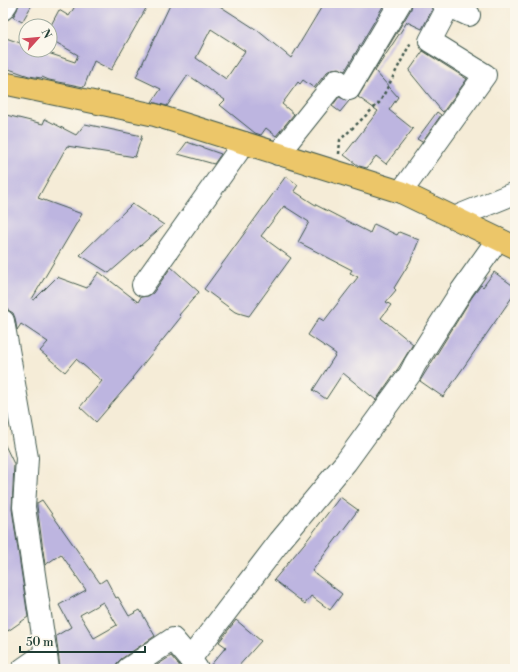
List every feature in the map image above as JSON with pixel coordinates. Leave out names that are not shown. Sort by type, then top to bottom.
[{"type":"main road","points":[[3,84],[155,115],[401,192],[506,243]]},
{"type":"street","points":[[3,9],[7,3]]},
{"type":"street","points":[[278,154],[337,80],[349,90],[400,3]]},
{"type":"street","points":[[401,192],[485,75],[430,41],[446,4],[469,15]]},
{"type":"street","points":[[142,285],[244,143]]},
{"type":"street","points":[[461,215],[515,193]]},
{"type":"street","points":[[128,669],[173,639],[193,664],[280,541],[346,462],[410,374],[462,290],[506,243]]},
{"type":"street","points":[[3,321],[27,458],[24,507],[47,661],[23,669]]},
{"type":"path","points":[[338,173],[340,140],[380,102],[412,42]]},
{"type":"building","points":[[19,3],[33,3],[24,18],[18,18],[18,20],[13,17]]},
{"type":"building","points":[[77,3],[149,3],[111,70],[94,61],[84,87],[49,80],[42,77],[29,76],[3,67],[3,37],[18,42],[18,58],[58,58],[58,56],[75,62],[78,55],[58,44],[58,18],[55,18],[59,10],[69,16]]},
{"type":"building","points":[[171,3],[215,3],[257,30],[291,58],[324,3],[385,3],[345,71],[339,68],[332,69],[327,72],[314,88],[303,80],[300,84],[298,82],[282,104],[294,114],[276,136],[266,128],[261,135],[255,133],[220,105],[225,100],[188,75],[167,106],[152,102],[161,89],[136,77]],"holes":[[[211,29],[245,51],[226,79],[196,58]]]},
{"type":"building","points":[[412,3],[431,3],[432,10],[422,29],[407,22],[375,71],[398,97],[389,110],[413,129],[386,164],[376,156],[367,168],[359,166],[344,155],[378,111],[358,97],[411,9]]},
{"type":"building","points":[[423,51],[467,79],[443,112],[409,71]]},
{"type":"building","points":[[339,97],[349,101],[340,112],[332,106]]},
{"type":"building","points":[[437,112],[441,115],[422,142],[417,139]]},
{"type":"building","points":[[6,115],[43,124],[45,119],[76,135],[85,124],[142,136],[135,157],[67,146],[38,198],[82,214],[32,299],[34,300],[57,277],[87,288],[99,272],[138,302],[141,297],[148,296],[153,293],[171,267],[199,292],[179,315],[181,317],[132,378],[133,379],[96,422],[80,407],[102,381],[76,359],[65,372],[40,351],[48,342],[21,324],[17,330],[13,313],[8,310],[3,287],[3,121]]},
{"type":"building","points":[[187,142],[221,154],[214,164],[178,154]]},
{"type":"building","points":[[286,176],[298,185],[294,191],[314,204],[370,233],[374,224],[397,235],[399,232],[419,240],[410,262],[394,288],[396,290],[386,302],[391,305],[381,318],[413,344],[376,400],[343,373],[326,399],[313,390],[336,354],[308,335],[319,318],[324,321],[358,277],[350,273],[352,270],[298,242],[309,222],[284,206],[261,236],[291,258],[249,316],[235,312],[204,289]]},
{"type":"building","points":[[132,204],[164,225],[109,273],[80,255]]},
{"type":"building","points":[[494,272],[515,287],[515,293],[443,397],[420,381],[472,297],[481,285],[483,287]]},
{"type":"building","points":[[3,441],[14,464],[12,509],[28,617],[8,631],[3,623]]},
{"type":"building","points":[[340,497],[358,510],[312,571],[342,594],[330,610],[311,596],[305,604],[274,580]]},
{"type":"building","points":[[42,500],[100,583],[106,579],[116,598],[118,597],[129,616],[140,610],[155,636],[121,659],[117,663],[116,667],[112,669],[60,668],[56,636],[71,627],[59,605],[86,590],[61,554],[45,565],[37,503]],"holes":[[[103,602],[117,625],[94,638],[80,615]]]},
{"type":"building","points":[[236,620],[261,641],[236,669],[209,669],[209,667],[226,647],[219,642]]},
{"type":"building","points":[[171,656],[182,669],[151,669]]}]
